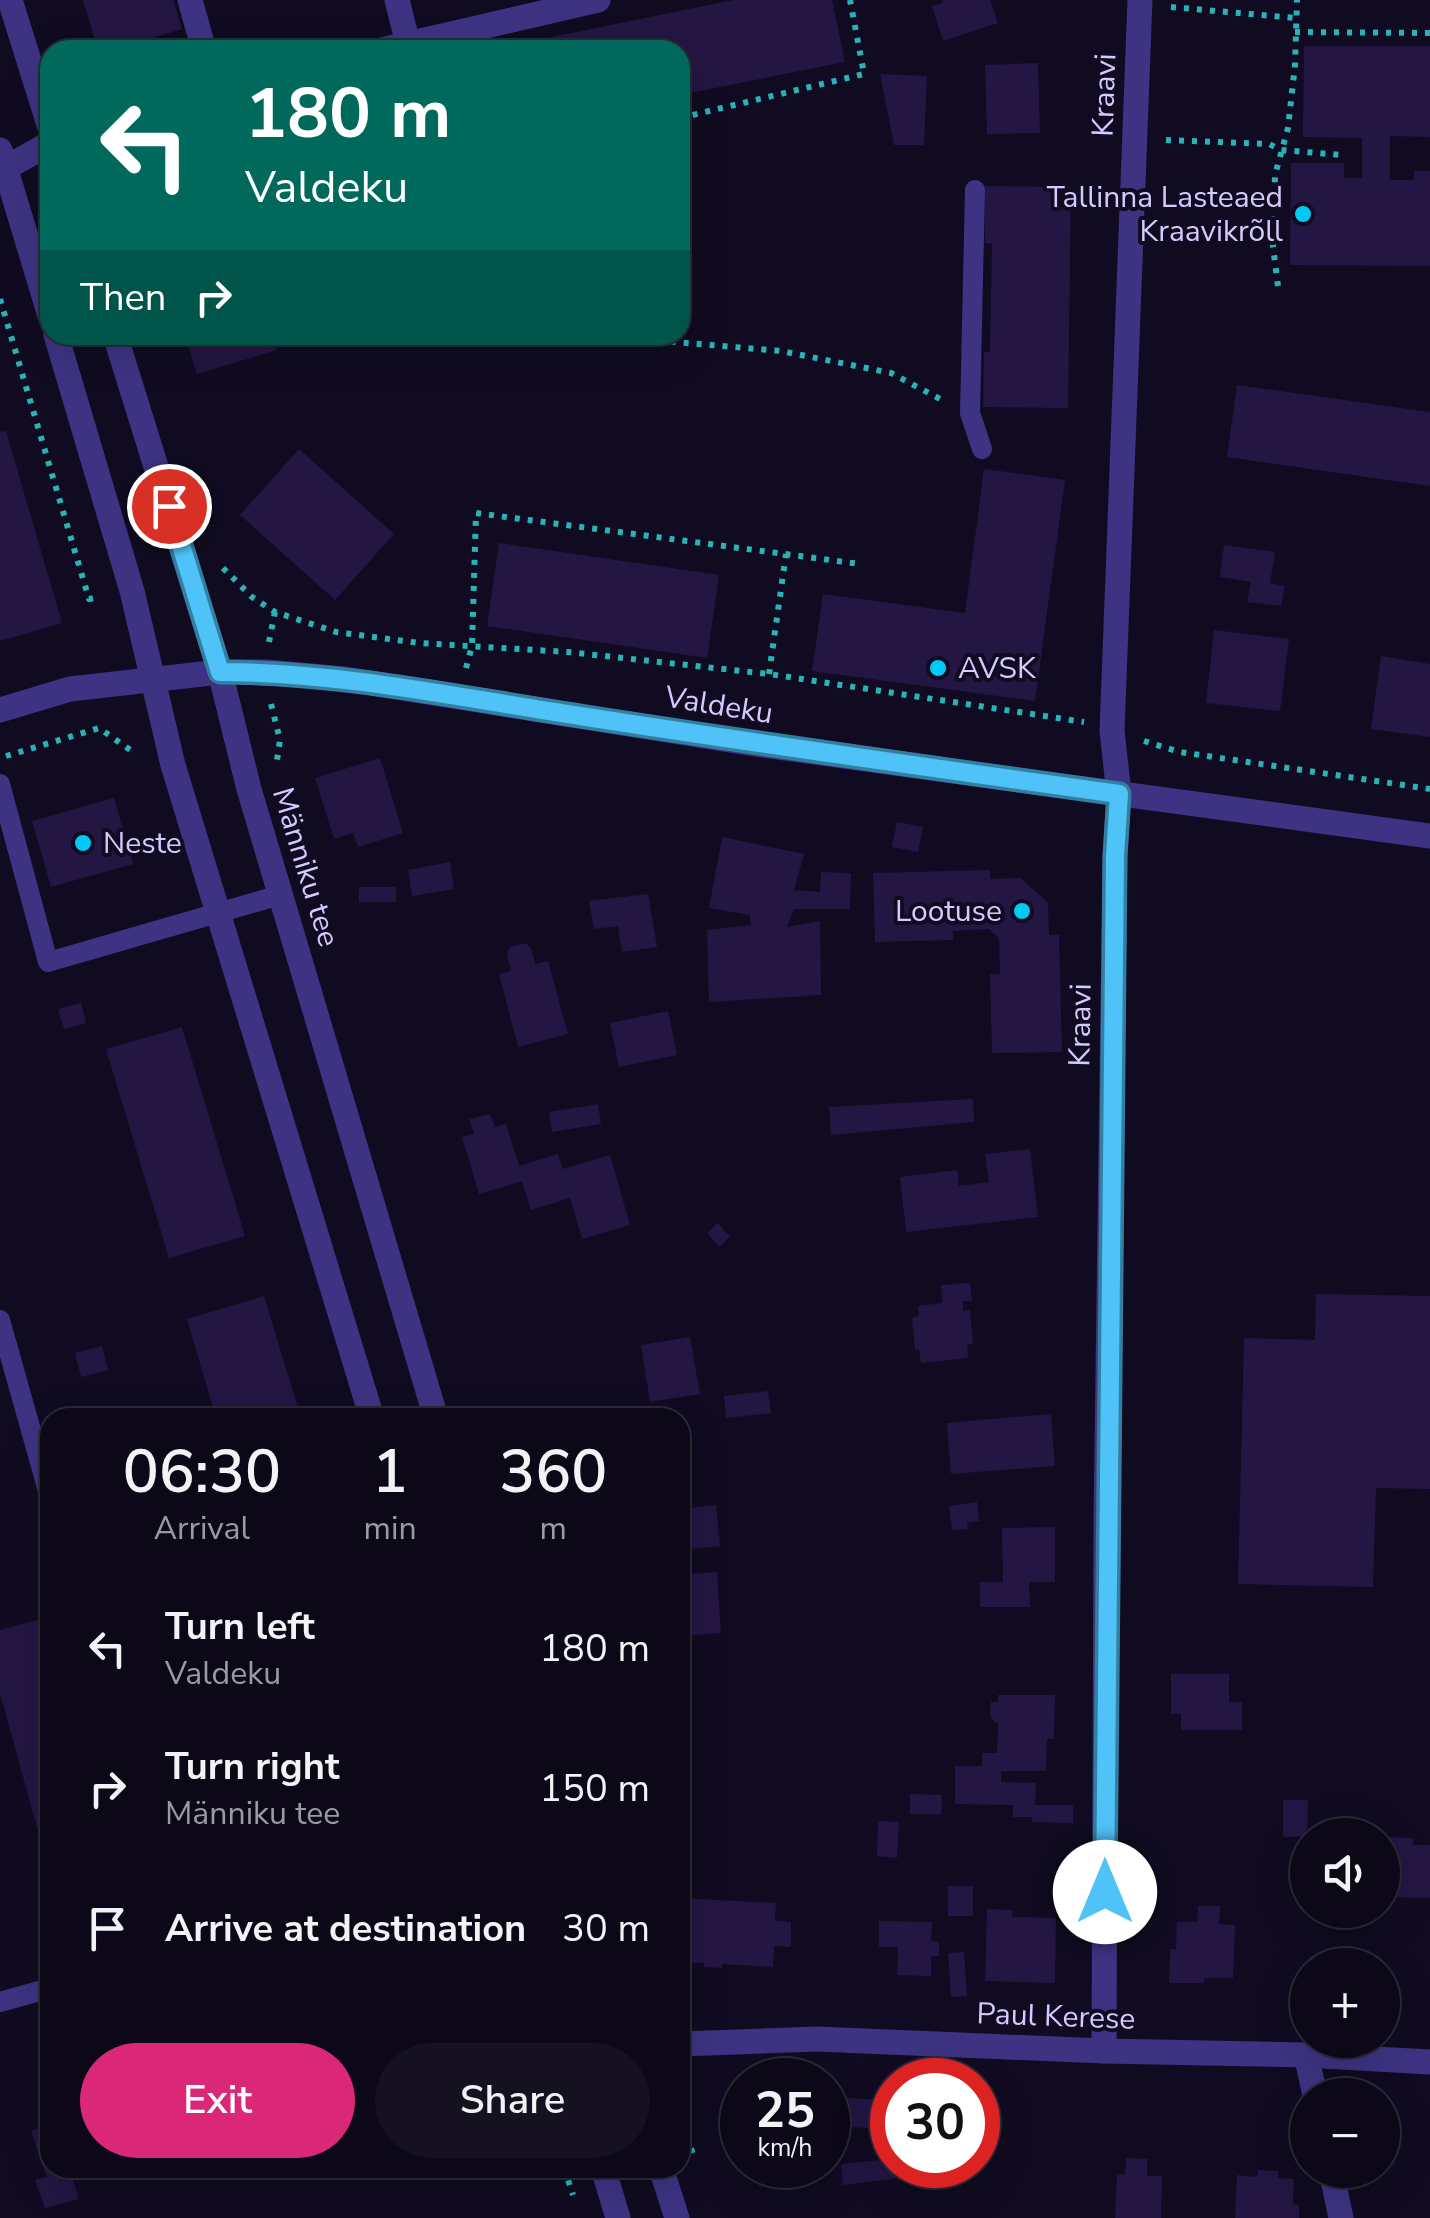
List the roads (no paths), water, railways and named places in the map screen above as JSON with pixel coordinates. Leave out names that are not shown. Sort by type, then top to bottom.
[{"type":"street","points":[[10,0],[40,96]]},
{"type":"street","points":[[190,0],[201,40]]},
{"type":"street","points":[[397,0],[407,40]]},
{"type":"street","points":[[425,40],[598,0]]},
{"type":"street","name":"Kraavi","points":[[1104,2052],[1106,1538],[1119,794],[1112,730],[1140,3]]},
{"type":"street","points":[[40,146],[3,159],[40,283]]},
{"type":"street","points":[[59,345],[132,592],[172,765],[369,1408]]},
{"type":"street","name":"Männiku tee","points":[[118,345],[220,672],[248,790],[433,1408]]},
{"type":"street","name":"Valdeku","points":[[0,710],[70,689],[220,672],[346,679],[748,742],[1430,836]]},
{"type":"street","name":"Paul Kerese","points":[[690,2044],[816,2040],[1104,2052],[1290,2054]]},
{"type":"street","name":"Paul Kerese","points":[[1368,2058],[1430,2062]]},
{"type":"street","points":[[606,2178],[618,2218]]},
{"type":"street","points":[[664,2178],[677,2218]]},
{"type":"street","points":[[1335,2188],[1341,2218]]},
{"type":"lane","points":[[974,190],[970,413],[982,449]]},
{"type":"lane","points":[[0,784],[48,962],[280,896]]},
{"type":"lane","points":[[0,1320],[40,1462]]},
{"type":"lane","points":[[0,2002],[40,1991]]},
{"type":"place","name":"Tallinna Lasteaed Kraavikrõll","points":[[1303,214]]},
{"type":"place","name":"AVSK","points":[[938,668]]},
{"type":"place","name":"Neste","points":[[83,843]]},
{"type":"place","name":"Lootuse","points":[[1022,911]]}]
